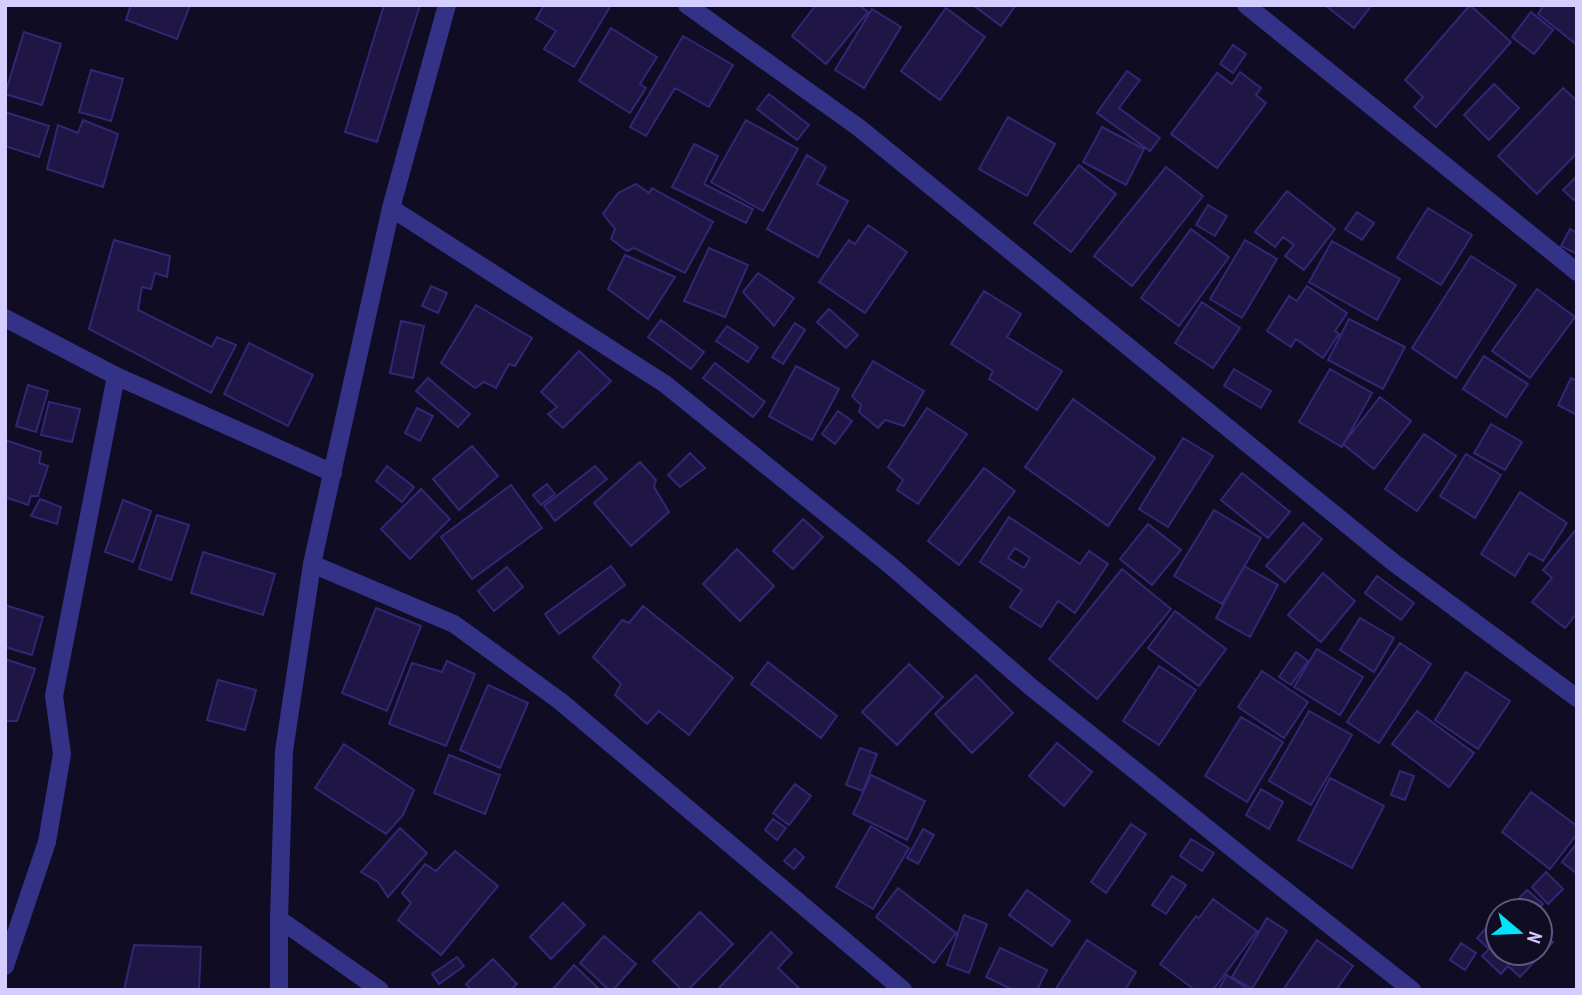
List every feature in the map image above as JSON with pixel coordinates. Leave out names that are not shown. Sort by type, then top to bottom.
[{"type":"street","points":[[279,990],[284,751],[313,564],[391,208],[447,5]]},
{"type":"street","points":[[687,5],[858,127],[1393,562],[1577,698]]},
{"type":"street","points":[[1246,5],[1577,272]]},
{"type":"street","points":[[391,208],[665,384],[890,565],[1031,687],[1412,990]]},
{"type":"street","points":[[5,318],[116,376],[333,473]]},
{"type":"street","points":[[5,966],[47,842],[62,754],[54,696],[116,376]]},
{"type":"street","points":[[313,564],[454,624],[560,701],[903,990]]},
{"type":"street","points":[[279,919],[380,990]]},
{"type":"building","points":[[131,5],[190,5],[177,39],[126,20]]},
{"type":"building","points":[[384,5],[420,5],[377,142],[345,132]]},
{"type":"building","points":[[544,5],[611,5],[574,67],[544,49],[556,31],[536,19]]},
{"type":"building","points":[[816,5],[859,5],[868,12],[826,64],[792,36]]},
{"type":"building","points":[[973,5],[1016,5],[1001,26]]},
{"type":"building","points":[[1325,5],[1372,5],[1354,28]]},
{"type":"building","points":[[1470,5],[1511,42],[1436,127],[1414,107],[1423,97],[1405,80]]},
{"type":"building","points":[[1544,5],[1577,5],[1577,45],[1538,14]]},
{"type":"building","points":[[946,8],[985,37],[940,100],[901,71]]},
{"type":"building","points":[[872,9],[901,27],[864,88],[835,70]]},
{"type":"building","points":[[1531,12],[1553,30],[1534,54],[1512,37]]},
{"type":"building","points":[[611,28],[657,57],[640,84],[646,88],[630,113],[579,81]]},
{"type":"building","points":[[24,32],[61,44],[42,105],[5,94]]},
{"type":"building","points":[[683,36],[733,65],[709,107],[675,88],[646,136],[630,127]]},
{"type":"building","points":[[1233,45],[1246,54],[1233,73],[1220,64]]},
{"type":"building","points":[[91,70],[123,79],[111,121],[79,112]]},
{"type":"building","points":[[1127,71],[1140,80],[1119,108],[1160,138],[1150,151],[1097,113]]},
{"type":"building","points":[[1240,72],[1261,88],[1256,95],[1266,103],[1217,168],[1171,134],[1217,73],[1232,84]]},
{"type":"building","points":[[1494,84],[1519,108],[1489,140],[1464,115]]},
{"type":"building","points":[[1563,88],[1577,101],[1577,153],[1537,194],[1498,156]]},
{"type":"building","points":[[769,94],[809,125],[797,140],[757,109]]},
{"type":"building","points":[[5,112],[49,126],[39,157],[5,146]]},
{"type":"building","points":[[1008,117],[1055,144],[1027,196],[979,169]]},
{"type":"building","points":[[83,120],[118,134],[103,187],[47,169],[58,125],[78,133]]},
{"type":"building","points":[[746,120],[798,149],[763,211],[711,182]]},
{"type":"building","points":[[1102,127],[1144,149],[1126,185],[1083,162]]},
{"type":"building","points":[[694,144],[718,156],[704,184],[753,209],[746,223],[672,187]]},
{"type":"building","points":[[807,155],[826,167],[817,184],[848,201],[818,257],[767,229]]},
{"type":"building","points":[[1079,165],[1116,194],[1071,252],[1034,223]]},
{"type":"building","points":[[1166,167],[1203,196],[1132,286],[1094,256]]},
{"type":"building","points":[[1577,176],[1577,197],[1574,200],[1563,190]]},
{"type":"building","points":[[636,184],[649,193],[652,188],[713,222],[685,273],[634,248],[627,251],[611,239],[615,229],[603,214],[618,193]]},
{"type":"building","points":[[1287,191],[1335,229],[1304,270],[1285,256],[1294,245],[1283,237],[1275,247],[1255,232]]},
{"type":"building","points":[[1208,205],[1227,216],[1215,236],[1196,225]]},
{"type":"building","points":[[1428,208],[1472,235],[1441,285],[1397,258]]},
{"type":"building","points":[[1357,212],[1374,223],[1362,240],[1345,229]]},
{"type":"building","points":[[868,225],[907,252],[865,313],[819,282],[849,240],[855,244]]},
{"type":"building","points":[[1191,229],[1229,257],[1179,326],[1141,298]]},
{"type":"building","points":[[1570,229],[1577,233],[1577,254],[1561,246]]},
{"type":"building","points":[[114,240],[170,256],[167,277],[155,273],[151,289],[142,287],[138,310],[212,347],[217,337],[236,345],[211,393],[89,329]]},
{"type":"building","points":[[1245,240],[1277,259],[1242,318],[1210,299]]},
{"type":"building","points":[[1332,241],[1400,279],[1377,320],[1309,282]]},
{"type":"building","points":[[709,248],[748,265],[725,317],[684,301]]},
{"type":"building","points":[[625,255],[675,277],[648,319],[608,289]]},
{"type":"building","points":[[1471,256],[1516,285],[1456,378],[1412,348]]},
{"type":"building","points":[[758,273],[794,298],[774,326],[743,292]]},
{"type":"building","points":[[431,286],[447,293],[438,313],[422,306]]},
{"type":"building","points":[[1307,286],[1347,313],[1335,331],[1339,334],[1323,358],[1296,339],[1291,347],[1267,331],[1289,296],[1297,301]]},
{"type":"building","points":[[1537,289],[1575,317],[1530,378],[1492,351]]},
{"type":"building","points":[[984,291],[1021,314],[1007,337],[1062,371],[1037,410],[989,379],[993,371],[951,344]]},
{"type":"building","points":[[1202,302],[1240,328],[1213,368],[1175,343]]},
{"type":"building","points":[[476,305],[532,338],[515,366],[509,364],[496,388],[484,382],[475,388],[441,363]]},
{"type":"building","points":[[829,309],[858,335],[846,348],[817,322]]},
{"type":"building","points":[[1349,319],[1405,347],[1383,389],[1328,360]]},
{"type":"building","points":[[661,320],[704,352],[691,369],[648,337]]},
{"type":"building","points":[[401,321],[424,326],[413,378],[390,373]]},
{"type":"building","points":[[795,323],[805,330],[783,364],[772,357]]},
{"type":"building","points":[[727,326],[758,347],[748,362],[716,341]]},
{"type":"building","points":[[249,343],[313,375],[288,426],[224,394]]},
{"type":"building","points":[[579,351],[611,381],[563,428],[548,414],[557,407],[541,392]]},
{"type":"building","points":[[1484,356],[1528,384],[1506,417],[1463,389]]},
{"type":"building","points":[[873,361],[924,391],[904,426],[885,420],[878,428],[859,412],[861,405],[852,396]]},
{"type":"building","points":[[715,363],[765,402],[753,417],[703,378]]},
{"type":"building","points":[[796,366],[839,389],[812,440],[769,416]]},
{"type":"building","points":[[1234,369],[1271,391],[1261,408],[1224,386]]},
{"type":"building","points":[[1330,369],[1372,393],[1342,447],[1299,422]]},
{"type":"building","points":[[428,378],[470,414],[458,427],[416,391]]},
{"type":"building","points":[[1571,378],[1577,381],[1577,415],[1558,405]]},
{"type":"building","points":[[28,385],[48,391],[36,432],[16,426]]},
{"type":"building","points":[[1380,397],[1411,421],[1374,469],[1343,444]]},
{"type":"building","points":[[1073,399],[1155,458],[1108,526],[1025,467]]},
{"type":"building","points":[[49,402],[80,409],[72,442],[41,435]]},
{"type":"building","points":[[417,408],[433,416],[420,441],[405,433]]},
{"type":"building","points":[[927,408],[967,434],[918,504],[897,490],[903,480],[888,467]]},
{"type":"building","points":[[838,411],[852,421],[835,444],[822,434]]},
{"type":"building","points":[[1491,424],[1522,442],[1505,470],[1474,453]]},
{"type":"building","points":[[1424,434],[1456,456],[1417,511],[1385,489]]},
{"type":"building","points":[[1183,438],[1213,456],[1168,527],[1139,509]]},
{"type":"building","points":[[5,440],[41,452],[39,463],[48,466],[38,496],[31,496],[28,505],[5,497]]},
{"type":"building","points":[[472,446],[498,476],[459,510],[433,479]]},
{"type":"building","points":[[690,453],[705,468],[680,487],[668,475]]},
{"type":"building","points":[[1466,454],[1501,475],[1475,518],[1440,496]]},
{"type":"building","points":[[640,462],[656,480],[654,487],[669,512],[631,546],[594,503]]},
{"type":"building","points":[[387,466],[414,487],[402,502],[376,481]]},
{"type":"building","points":[[595,466],[607,479],[555,521],[544,506]]},
{"type":"building","points":[[984,468],[1015,491],[959,565],[928,541]]},
{"type":"building","points":[[1242,473],[1290,512],[1268,538],[1221,500]]},
{"type":"building","points":[[547,484],[555,494],[541,505],[533,495]]},
{"type":"building","points":[[511,485],[542,528],[472,579],[441,537]]},
{"type":"building","points":[[421,489],[450,519],[410,559],[381,529]]},
{"type":"building","points":[[1520,492],[1567,523],[1543,561],[1529,553],[1515,576],[1481,554]]},
{"type":"building","points":[[40,499],[61,507],[57,524],[31,516]]},
{"type":"building","points":[[123,500],[151,511],[133,562],[105,552]]},
{"type":"building","points":[[1214,510],[1261,538],[1222,604],[1174,576]]},
{"type":"building","points":[[157,515],[189,525],[171,580],[139,569]]},
{"type":"building","points":[[1009,517],[1080,564],[1089,551],[1108,564],[1075,613],[1058,601],[1041,627],[1010,607],[1022,590],[980,562]],"holes":[[[1015,548],[1030,558],[1024,568],[1008,558]]]},
{"type":"building","points":[[803,519],[823,537],[793,569],[773,551]]},
{"type":"building","points":[[1303,523],[1322,539],[1285,582],[1266,566]]},
{"type":"building","points":[[1148,524],[1181,550],[1152,585],[1120,559]]},
{"type":"building","points":[[1577,528],[1577,613],[1565,628],[1532,602],[1552,578],[1543,570]]},
{"type":"building","points":[[737,549],[774,586],[740,621],[703,584]]},
{"type":"building","points":[[203,552],[275,574],[263,615],[191,593]]},
{"type":"building","points":[[611,566],[625,585],[559,634],[545,614]]},
{"type":"building","points":[[1244,566],[1278,585],[1250,637],[1216,618]]},
{"type":"building","points":[[507,567],[523,587],[494,611],[478,591]]},
{"type":"building","points":[[1122,569],[1171,609],[1097,699],[1049,659]]},
{"type":"building","points":[[1323,573],[1355,601],[1321,642],[1288,615]]},
{"type":"building","points":[[1377,576],[1414,603],[1401,620],[1365,593]]},
{"type":"building","points":[[5,605],[43,617],[32,655],[5,647]]},
{"type":"building","points":[[643,606],[733,678],[689,735],[659,711],[647,724],[615,695],[621,684],[593,657],[622,620],[629,623]]},
{"type":"building","points":[[376,608],[421,626],[387,711],[342,693]]},
{"type":"building","points":[[1175,611],[1226,649],[1199,686],[1148,648]]},
{"type":"building","points":[[1360,618],[1394,638],[1374,672],[1340,650]]},
{"type":"building","points":[[1400,643],[1431,664],[1379,743],[1347,722]]},
{"type":"building","points":[[1317,649],[1363,677],[1340,715],[1294,687]]},
{"type":"building","points":[[1296,652],[1308,661],[1291,685],[1279,677]]},
{"type":"building","points":[[5,659],[35,669],[17,721],[5,721]]},
{"type":"building","points":[[447,661],[475,674],[446,746],[389,724],[412,663],[442,672]]},
{"type":"building","points":[[768,662],[837,716],[821,738],[751,684]]},
{"type":"building","points":[[909,664],[943,697],[897,745],[862,712]]},
{"type":"building","points":[[1159,666],[1196,690],[1159,745],[1123,721]]},
{"type":"building","points":[[1262,671],[1308,702],[1284,738],[1238,707]]},
{"type":"building","points":[[1466,672],[1510,701],[1478,749],[1435,720]]},
{"type":"building","points":[[976,675],[1013,713],[972,753],[935,714]]},
{"type":"building","points":[[218,680],[256,690],[245,730],[207,720]]},
{"type":"building","points":[[488,685],[528,703],[500,768],[460,750]]},
{"type":"building","points":[[1309,711],[1352,735],[1311,805],[1269,781]]},
{"type":"building","points":[[1417,711],[1474,753],[1449,787],[1392,744]]},
{"type":"building","points":[[1241,717],[1283,742],[1247,802],[1205,776]]},
{"type":"building","points":[[1057,743],[1092,772],[1064,806],[1029,776]]},
{"type":"building","points":[[344,744],[414,790],[403,815],[386,834],[315,788]]},
{"type":"building","points":[[860,748],[877,754],[863,791],[846,785]]},
{"type":"building","points":[[449,755],[500,775],[485,814],[434,793]]},
{"type":"building","points":[[1400,771],[1414,776],[1405,800],[1391,795]]},
{"type":"building","points":[[871,775],[925,801],[907,840],[853,814]]},
{"type":"building","points":[[1330,778],[1384,806],[1352,868],[1298,840]]},
{"type":"building","points":[[795,784],[811,796],[789,825],[773,813]]},
{"type":"building","points":[[1261,789],[1283,802],[1269,829],[1246,815]]},
{"type":"building","points":[[1531,792],[1577,826],[1577,834],[1550,869],[1502,832]]},
{"type":"building","points":[[773,819],[786,828],[777,840],[765,830]]},
{"type":"building","points":[[1131,824],[1146,834],[1106,893],[1091,882]]},
{"type":"building","points":[[871,826],[909,848],[873,909],[836,887]]},
{"type":"building","points":[[400,828],[427,853],[388,897],[378,882],[361,872]]},
{"type":"building","points":[[923,829],[934,835],[918,864],[907,858]]},
{"type":"building","points":[[1191,839],[1214,853],[1202,871],[1180,856]]},
{"type":"building","points":[[1577,843],[1577,871],[1575,872],[1562,862]]},
{"type":"building","points":[[795,849],[804,857],[794,869],[784,861]]},
{"type":"building","points":[[455,851],[498,886],[441,955],[398,920],[411,903],[402,893],[425,864],[436,871]]},
{"type":"building","points":[[1546,872],[1563,889],[1554,898],[1541,897],[1532,887]]},
{"type":"building","points":[[1172,876],[1186,885],[1166,914],[1152,905]]},
{"type":"building","points":[[898,888],[956,933],[934,963],[876,917]]},
{"type":"building","points":[[1027,890],[1070,921],[1052,946],[1009,915]]},
{"type":"building","points":[[1527,890],[1535,897],[1520,897]]},
{"type":"building","points":[[1213,899],[1257,931],[1213,990],[1195,990],[1160,964],[1196,916],[1199,918]]},
{"type":"building","points":[[563,903],[585,925],[551,959],[530,937]]},
{"type":"building","points":[[700,912],[733,944],[688,990],[682,990],[653,961]]},
{"type":"building","points":[[964,915],[987,924],[969,973],[947,965]]},
{"type":"building","points":[[1267,918],[1287,931],[1252,989],[1232,977]]},
{"type":"building","points":[[1484,930],[1484,944],[1477,938]]},
{"type":"building","points":[[771,932],[792,953],[778,968],[800,989],[717,990]]},
{"type":"building","points":[[604,936],[636,964],[613,990],[609,990],[580,963]]},
{"type":"building","points":[[1087,940],[1136,972],[1125,990],[1055,990]]},
{"type":"building","points":[[1317,940],[1353,966],[1336,990],[1283,990]]},
{"type":"building","points":[[1461,943],[1476,953],[1465,970],[1450,960]]},
{"type":"building","points":[[134,945],[201,947],[199,990],[124,990]]},
{"type":"building","points":[[1000,948],[1047,970],[1037,990],[1013,990],[986,977]]},
{"type":"building","points":[[457,957],[464,966],[439,984],[432,974]]},
{"type":"building","points":[[493,959],[517,984],[511,990],[471,990],[466,984]]},
{"type":"building","points":[[574,965],[600,990],[552,990]]},
{"type":"building","points":[[1494,967],[1507,967],[1501,974]]},
{"type":"building","points":[[1509,967],[1529,967],[1520,977]]},
{"type":"building","points":[[1227,975],[1249,990],[1218,990]]}]
